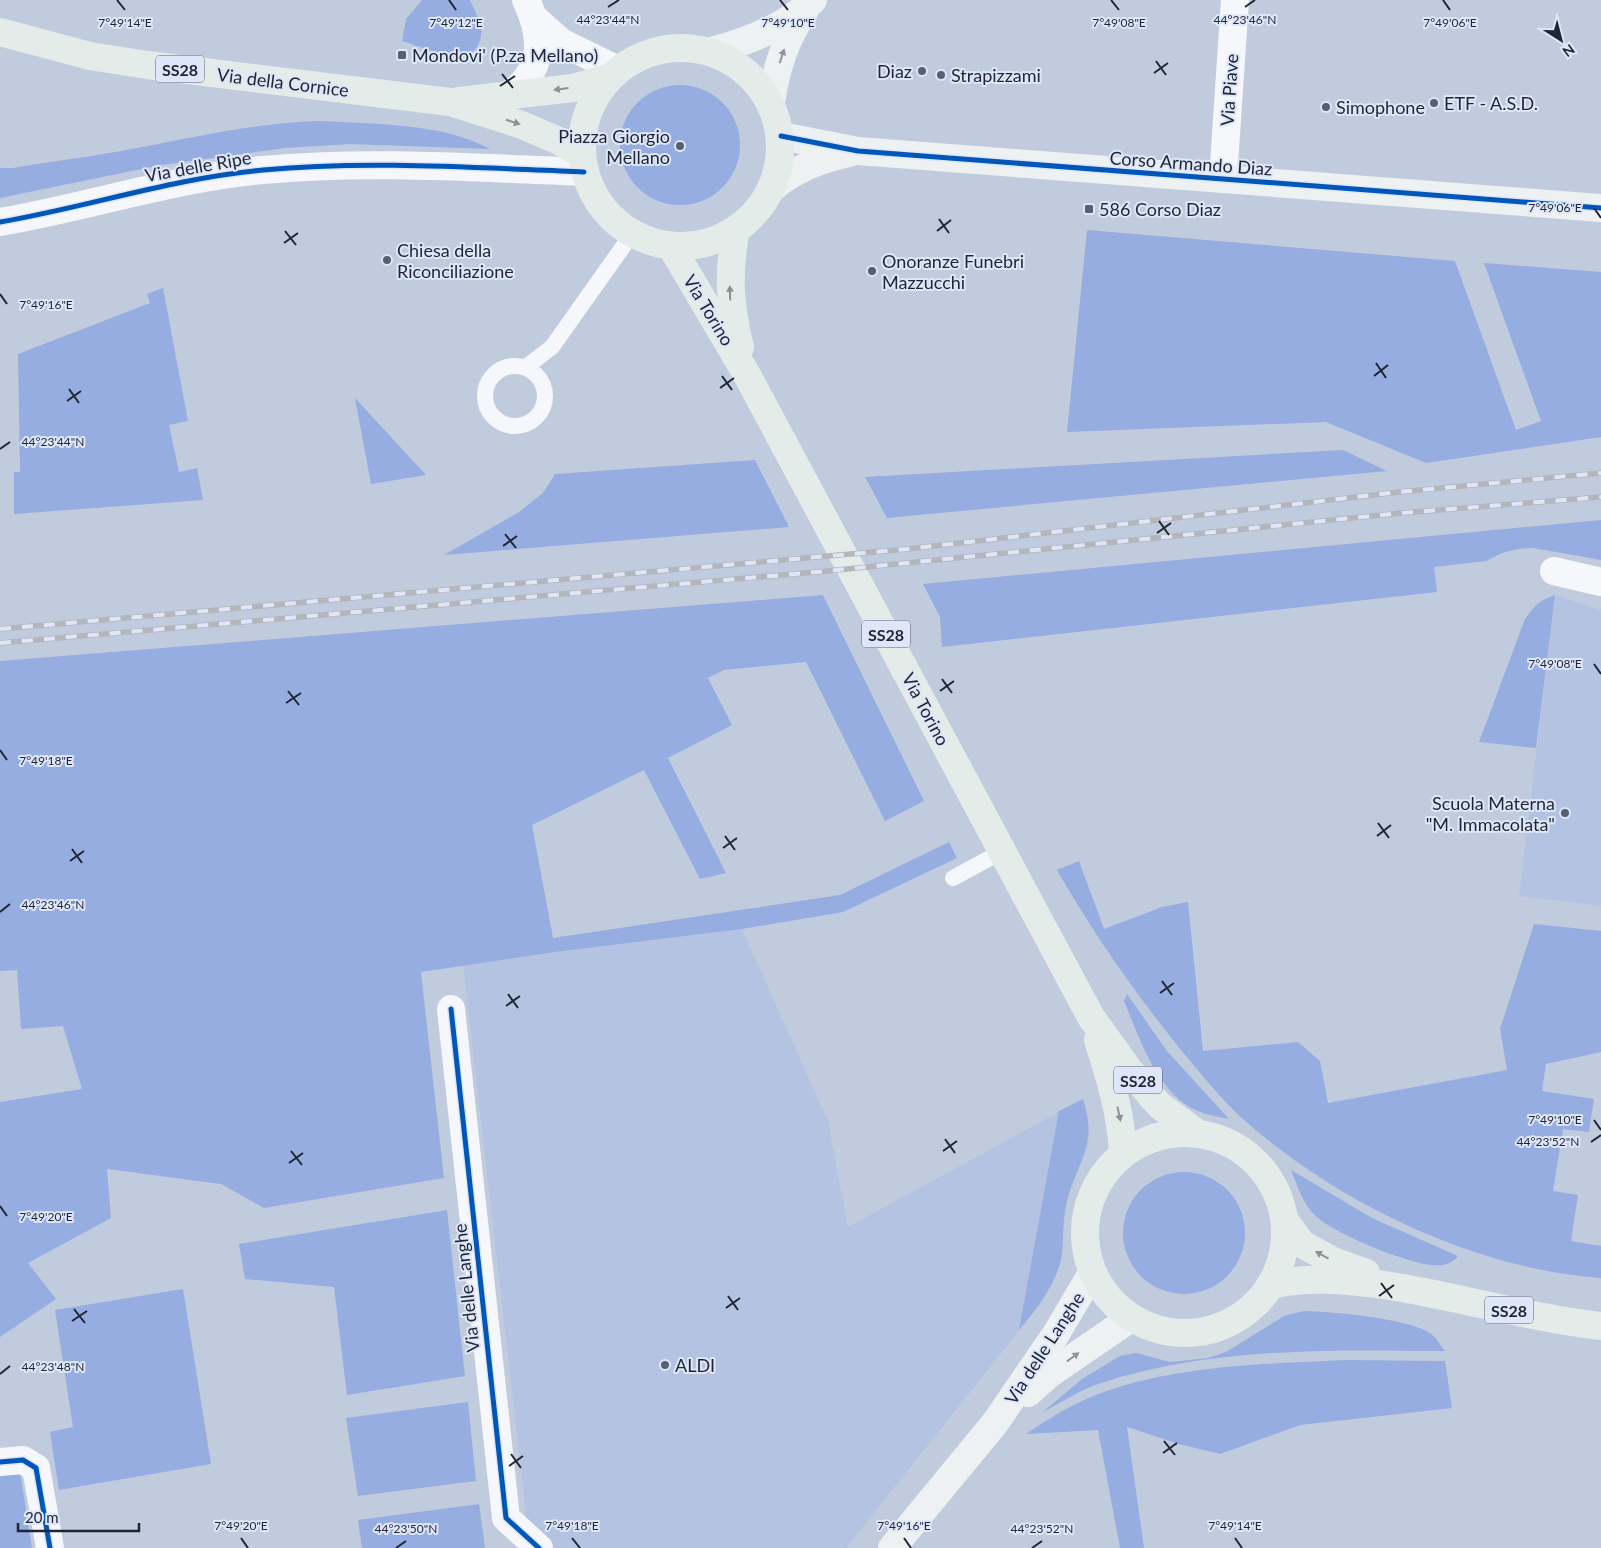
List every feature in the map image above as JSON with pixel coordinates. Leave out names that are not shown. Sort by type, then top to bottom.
[{"type":"main road","name":"Via della Cornice","points":[[0,32],[90,56],[147,65],[450,102],[522,125],[559,141],[583,163]]},
{"type":"main road","points":[[685,47],[711,51],[736,63],[756,81],[771,104],[780,136],[780,163],[772,189],[750,219],[736,229],[705,244],[671,246],[632,234],[602,208],[583,163],[583,127],[592,101],[613,74],[636,58],[658,50],[685,47]]},
{"type":"main road","name":"Via della Cornice","points":[[450,102],[573,88],[613,74]]},
{"type":"main road","name":"Via Torino","points":[[736,229],[730,261],[730,296],[733,318],[747,375]]},
{"type":"main road","name":"Via Torino","points":[[671,246],[747,375],[1091,1017],[1129,1070],[1159,1105],[1197,1133]]},
{"type":"main road","name":"Via Torino","points":[[1091,1017],[1113,1087],[1122,1127],[1123,1153]]},
{"type":"main road","name":"Via Torino","points":[[1170,1133],[1197,1133],[1229,1142],[1256,1162],[1276,1189],[1285,1222],[1283,1254],[1270,1285],[1250,1309],[1222,1326],[1192,1333],[1159,1330],[1131,1318],[1108,1298],[1092,1273],[1085,1248],[1085,1222],[1089,1204],[1104,1172],[1123,1153],[1145,1140],[1170,1133]]},
{"type":"main road","name":"Via Torino","points":[[1285,1222],[1302,1244],[1333,1260],[1417,1290]]},
{"type":"main road","name":"Via Torino","points":[[1270,1285],[1291,1280],[1344,1280],[1417,1290],[1521,1313],[1601,1326]]},
{"type":"street","name":"Via Piave","points":[[1223,179],[1235,0]]},
{"type":"street","points":[[711,51],[738,44],[757,36],[810,2]]},
{"type":"street","points":[[771,104],[775,76],[790,32],[810,2]]},
{"type":"street","points":[[530,9],[561,42],[613,74]]},
{"type":"street","points":[[507,96],[518,88],[535,66],[538,38],[530,9]]},
{"type":"street","name":"Corso Armando Diaz","points":[[780,136],[858,151],[1601,208]]},
{"type":"street","name":"Corso Armando Diaz","points":[[772,189],[783,179],[816,161],[858,151]]},
{"type":"street","name":"Via delle Ripe","points":[[0,222],[171,184],[262,170],[357,166],[583,163]]},
{"type":"street","points":[[1554,571],[1601,582]]},
{"type":"street","name":"Via delle Langhe","points":[[451,1009],[506,1513],[510,1524],[539,1548]]},
{"type":"street","name":"Via delle Langhe","points":[[892,1548],[995,1423],[1056,1334],[1092,1273]]},
{"type":"street","name":"Via delle Langhe","points":[[995,1423],[1048,1375],[1131,1318]]},
{"type":"street","points":[[0,1462],[23,1460],[36,1468],[50,1548]]},
{"type":"lane","points":[[526,367],[552,347],[632,234]]},
{"type":"lane","points":[[542,381],[526,367],[511,366],[500,369],[486,385],[485,401],[488,411],[495,420],[504,425],[520,427],[530,423],[544,407],[546,397],[542,381],[552,347]]},
{"type":"lane","points":[[953,878],[1003,852]]},
{"type":"shaded area","points":[[422,0],[470,0],[481,29],[481,38],[477,47],[471,53],[453,55],[402,41],[406,19]]},
{"type":"shaded area","points":[[680,85],[692,86],[703,90],[713,95],[722,103],[730,112],[735,122],[739,133],[739,157],[735,168],[730,178],[722,187],[713,195],[703,200],[692,204],[680,205],[668,204],[657,200],[647,195],[638,187],[630,178],[625,168],[621,157],[620,145],[621,133],[625,122],[630,112],[638,103],[647,95],[657,90],[668,86]]},
{"type":"shaded area","points":[[319,121],[407,126],[451,134],[471,140],[490,149],[349,144],[285,148],[161,165],[0,198],[0,168],[13,168],[102,154],[268,125]]},
{"type":"shaded area","points":[[1087,230],[1455,261],[1516,430],[1541,421],[1484,263],[1601,272],[1601,437],[1426,463],[1326,422],[1067,432]]},
{"type":"shaded area","points":[[163,288],[188,421],[169,425],[179,472],[197,468],[203,500],[14,514],[14,472],[20,472],[18,354],[150,303],[147,294]]},
{"type":"shaded area","points":[[355,398],[426,475],[371,484]]},
{"type":"shaded area","points":[[1343,450],[1387,471],[887,518],[865,477]]},
{"type":"shaded area","points":[[755,460],[789,527],[444,555],[519,512],[543,493],[555,474]]},
{"type":"shaded area","points":[[1601,520],[1601,560],[1533,548],[1518,549],[1502,553],[1486,561],[1434,567],[1437,592],[942,647],[940,617],[923,584]]},
{"type":"shaded area","points":[[823,595],[924,801],[885,821],[806,662],[724,670],[708,678],[732,725],[668,758],[726,873],[700,879],[644,770],[532,825],[553,938],[840,895],[949,842],[957,858],[843,912],[742,929],[555,952],[421,972],[444,1178],[264,1208],[221,1184],[107,1169],[111,1218],[28,1263],[56,1299],[0,1337],[0,1102],[82,1089],[63,1026],[21,1029],[17,970],[0,971],[0,661]]},
{"type":"shaded area","name":"Scuola Materna \"M. Immacolata\"","points":[[1555,595],[1601,610],[1601,906],[1519,896]]},
{"type":"shaded area","points":[[1555,595],[1536,748],[1479,742],[1525,619],[1538,604]]},
{"type":"shaded area","points":[[1079,861],[1104,929],[1162,907],[1188,902],[1203,1051],[1298,1042],[1320,1061],[1328,1103],[1507,1070],[1500,1029],[1534,924],[1601,931],[1601,1052],[1546,1064],[1542,1091],[1594,1099],[1589,1132],[1563,1129],[1553,1191],[1578,1195],[1571,1241],[1601,1246],[1601,1278],[1553,1272],[1505,1261],[1457,1246],[1410,1227],[1365,1204],[1281,1150],[1227,1104],[1181,1050],[1131,985],[1085,917],[1057,870]]},
{"type":"shaded area","points":[[742,929],[828,1121],[848,1227],[1083,1099],[1090,1131],[1087,1149],[1067,1199],[1059,1266],[1041,1303],[846,1548],[530,1548],[463,965]]},
{"type":"shaded area","points":[[1127,994],[1167,1051],[1229,1119],[1193,1109],[1176,1097],[1166,1085],[1149,1059],[1136,1030],[1124,1001]]},
{"type":"shaded area","points":[[1083,1099],[1087,1115],[1087,1141],[1085,1152],[1071,1186],[1065,1207],[1062,1254],[1059,1265],[1046,1295],[1019,1330],[1059,1111]]},
{"type":"shaded area","points":[[1291,1170],[1372,1218],[1458,1256],[1447,1264],[1430,1265],[1396,1256],[1358,1241],[1327,1224],[1312,1212],[1301,1195]]},
{"type":"shaded area","points":[[1184,1172],[1196,1173],[1207,1177],[1227,1190],[1240,1210],[1244,1221],[1244,1245],[1240,1256],[1227,1276],[1207,1289],[1196,1293],[1184,1294],[1172,1293],[1161,1289],[1141,1276],[1128,1256],[1124,1245],[1123,1233],[1124,1221],[1128,1210],[1141,1190],[1161,1177],[1172,1173]]},
{"type":"shaded area","points":[[447,1210],[465,1376],[347,1395],[334,1287],[245,1279],[239,1244]]},
{"type":"shaded area","points":[[183,1289],[211,1464],[59,1490],[50,1432],[73,1427],[55,1310]]},
{"type":"shaded area","points":[[1304,1311],[1351,1314],[1405,1323],[1430,1333],[1445,1351],[1271,1353],[1185,1363],[1143,1371],[1101,1383],[1043,1412],[1082,1379],[1120,1356],[1136,1353],[1170,1362],[1208,1358],[1226,1352],[1284,1316]]},
{"type":"shaded area","points":[[1348,1360],[1445,1361],[1452,1408],[1300,1425],[1220,1454],[1179,1444],[1127,1427],[1144,1548],[1120,1548],[1098,1430],[1026,1434],[1060,1412],[1082,1401],[1113,1389],[1145,1380],[1179,1373],[1247,1365]]},
{"type":"shaded area","points":[[468,1402],[476,1481],[358,1496],[346,1418]]},
{"type":"shaded area","points":[[20,1472],[32,1548],[0,1548],[0,1475]]},
{"type":"shaded area","points":[[479,1504],[485,1548],[362,1548],[358,1520]]},
{"type":"railway","points":[[0,629],[908,549],[1399,492],[1601,473]]},
{"type":"railway","points":[[0,643],[817,572],[1402,513],[1601,497]]},
{"type":"cycle path","points":[[781,136],[858,151],[1601,208]]},
{"type":"cycle path","points":[[0,222],[196,179],[263,170],[383,165],[584,172]]},
{"type":"cycle path","points":[[451,1009],[506,1518],[539,1548]]},
{"type":"cycle path","points":[[0,1462],[23,1460],[36,1468],[50,1548]]},
{"type":"place","name":"Mondovi' (P.za Mellano)","points":[[402,55]]},
{"type":"place","name":"Diaz","points":[[922,71]]},
{"type":"place","name":"Strapizzami","points":[[941,75]]},
{"type":"place","name":"ETF - A.S.D.","points":[[1434,103]]},
{"type":"place","name":"Simophone","points":[[1326,107]]},
{"type":"place","name":"Piazza Giorgio Mellano","points":[[680,146]]},
{"type":"place","name":"586 Corso Diaz","points":[[1089,209]]},
{"type":"place","name":"Chiesa della Riconciliazione","points":[[387,260]]},
{"type":"place","name":"Onoranze Funebri Mazzucchi","points":[[872,271]]},
{"type":"place","name":"Scuola Materna \"M. Immacolata\"","points":[[1565,813]]},
{"type":"place","name":"ALDI","points":[[665,1365]]}]
